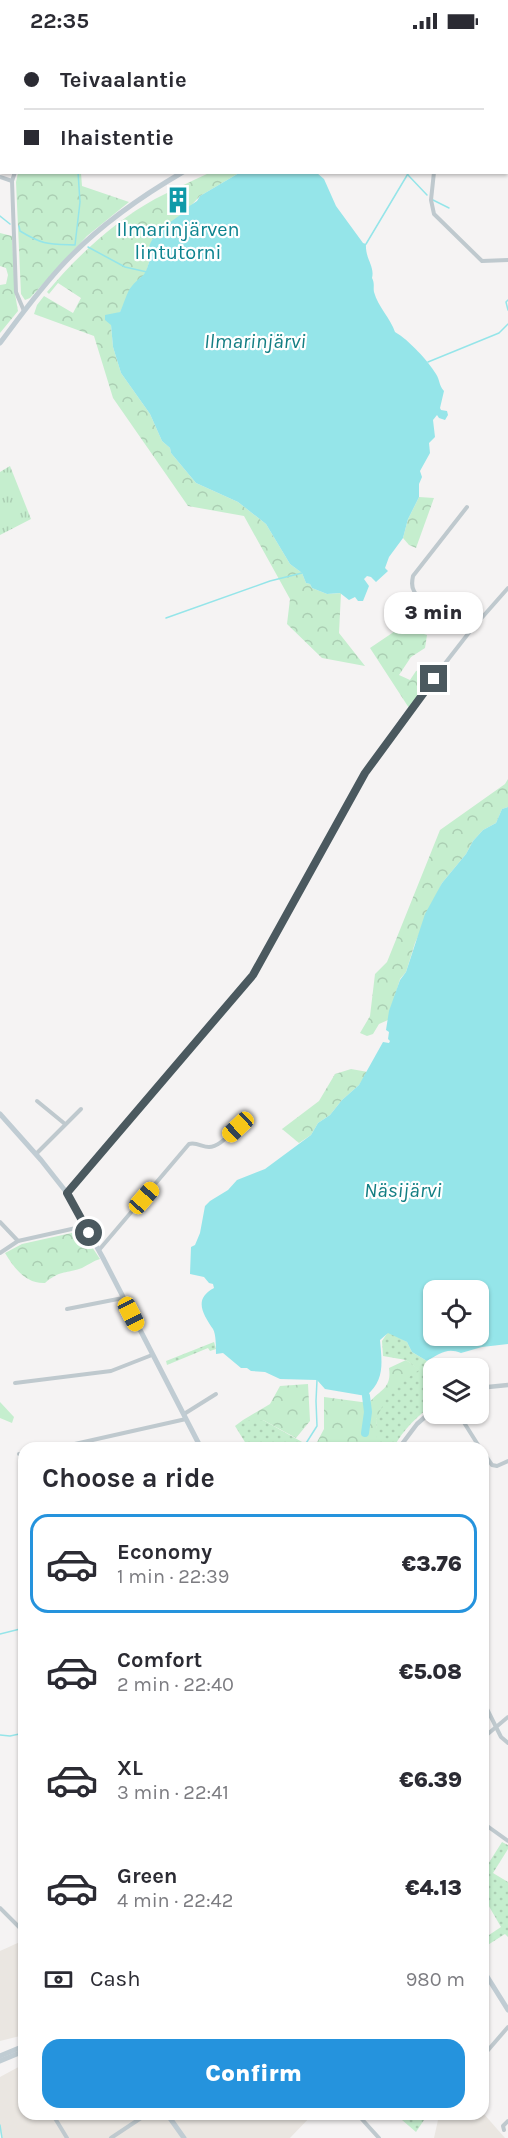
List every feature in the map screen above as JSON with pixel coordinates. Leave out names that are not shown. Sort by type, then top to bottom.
[{"type":"main road","points":[[0,343],[56,271],[97,231],[138,200],[180,174]]},
{"type":"main road","points":[[0,1114],[67,1193],[99,1250],[198,1442]]},
{"type":"main road","points":[[489,1980],[508,2010]]},
{"type":"main road","points":[[0,2056],[18,2048]]},
{"type":"main road","points":[[0,2061],[18,2054]]},
{"type":"main road","points":[[171,2120],[184,2138]]},
{"type":"street","points":[[14,174],[12,181],[16,292],[24,311]]},
{"type":"street","points":[[434,174],[431,200],[434,214],[482,261],[508,260]]},
{"type":"street","points":[[0,177],[12,181]]},
{"type":"street","points":[[467,507],[413,576],[412,583],[414,592],[422,600],[471,630]]},
{"type":"street","points":[[67,1193],[253,975],[365,773],[408,711],[471,630],[508,588]]},
{"type":"street","points":[[37,1101],[65,1124]]},
{"type":"street","points":[[36,1154],[81,1109]]},
{"type":"street","points":[[99,1250],[189,1144],[215,1146],[238,1127]]},
{"type":"street","points":[[0,1222],[18,1241]]},
{"type":"street","points":[[0,1253],[18,1241],[85,1226]]},
{"type":"street","points":[[67,1309],[123,1298]]},
{"type":"street","points":[[15,1383],[111,1371],[152,1355]]},
{"type":"street","points":[[489,1387],[508,1385]]},
{"type":"street","points":[[82,1442],[184,1417],[216,1394]]},
{"type":"street","points":[[404,1442],[423,1419]]},
{"type":"street","points":[[465,1424],[476,1442]]},
{"type":"street","points":[[489,1461],[492,1465],[497,1466],[508,1461]]},
{"type":"street","points":[[489,1713],[501,1737],[508,1743]]},
{"type":"street","points":[[489,1732],[508,1717]]},
{"type":"street","points":[[489,1827],[508,1841]]},
{"type":"street","points":[[0,1908],[18,1926]]},
{"type":"street","points":[[489,2049],[508,2026]]},
{"type":"street","points":[[56,2120],[67,2138]]},
{"type":"street","points":[[111,2138],[138,2120]]},
{"type":"street","points":[[363,2120],[379,2138]]},
{"type":"street","points":[[504,2130],[503,2126],[508,2121]]},
{"type":"shaded area","points":[[18,1943],[18,2036],[0,2041],[0,1951]]},
{"type":"shaded area","points":[[18,2067],[18,2120],[307,2120],[290,2138],[2,2138],[0,2132],[0,2077]]},
{"type":"shaded area","points":[[438,2120],[489,2120],[505,2138],[434,2138]]},
{"type":"green space","points":[[18,174],[81,174],[82,186],[129,202],[87,236],[30,298],[25,300],[21,294],[16,182]]},
{"type":"green space","points":[[207,174],[237,174],[200,196],[184,213],[159,231],[152,240],[145,276],[128,293],[126,301],[111,325],[113,347],[121,373],[150,414],[162,441],[170,448],[171,453],[196,483],[238,502],[266,524],[290,564],[302,573],[306,583],[312,588],[327,594],[341,593],[339,633],[365,666],[322,658],[287,624],[290,599],[244,516],[188,506],[113,398],[94,336],[34,314],[44,296],[73,313],[81,298],[58,283],[49,294],[47,292],[97,241],[125,218],[155,199]]},
{"type":"green space","points":[[0,233],[12,236],[18,311],[0,333],[0,285],[6,284],[8,275],[6,268],[0,266]]},
{"type":"green space","points":[[10,466],[31,519],[0,535],[0,472]]},
{"type":"green space","points":[[419,497],[434,498],[416,548],[409,545],[403,538],[408,519]]},
{"type":"green space","points":[[407,623],[415,631],[427,635],[425,648],[411,657],[399,675],[410,680],[416,671],[433,666],[436,669],[409,708],[370,648]]},
{"type":"green space","points":[[508,779],[508,807],[502,809],[496,823],[483,830],[473,841],[466,854],[442,883],[415,943],[406,972],[400,979],[388,1020],[379,1024],[373,1034],[367,1036],[360,1033],[370,1016],[375,974],[387,962],[440,830],[505,784]]},
{"type":"green space","points":[[351,1069],[368,1072],[359,1085],[330,1115],[318,1123],[311,1135],[299,1143],[282,1129],[319,1101],[335,1074]]},
{"type":"green space","points":[[76,1232],[84,1235],[100,1259],[82,1268],[59,1274],[45,1283],[26,1278],[5,1253],[22,1244]]},
{"type":"green space","points":[[388,1332],[407,1342],[412,1352],[423,1359],[423,1412],[397,1442],[376,1442],[376,1419],[390,1391],[419,1370],[406,1360],[383,1356],[382,1341]]},
{"type":"green space","points":[[214,1342],[216,1349],[210,1351],[208,1348],[167,1365],[166,1361]]},
{"type":"green space","points":[[406,1360],[420,1370],[376,1419],[378,1440],[376,1442],[317,1442],[324,1429],[324,1397],[369,1403],[387,1385],[389,1368]]},
{"type":"green space","points":[[308,1384],[310,1421],[296,1438],[263,1420],[243,1420],[270,1404],[280,1386]]},
{"type":"green space","points":[[0,1402],[14,1417],[12,1423],[0,1418]]},
{"type":"green space","points":[[243,1420],[263,1420],[302,1442],[245,1442],[235,1426]]},
{"type":"green space","points":[[502,1842],[508,1845],[508,1849],[493,1873],[508,1882],[508,1937],[505,1934],[489,1944],[489,1935],[501,1927],[489,1906],[489,1863]]},
{"type":"green space","points":[[402,2120],[424,2120],[416,2132]]},
{"type":"water","name":"Ilmarinjärvi","points":[[237,174],[318,174],[324,179],[336,206],[366,244],[378,303],[395,332],[412,345],[428,363],[444,391],[440,408],[447,411],[448,415],[445,420],[437,415],[433,420],[435,437],[429,443],[430,453],[420,471],[422,477],[419,484],[419,497],[408,519],[403,538],[389,557],[385,568],[388,571],[376,582],[367,576],[364,579],[369,586],[363,601],[358,601],[355,597],[349,600],[340,593],[327,594],[312,588],[306,583],[302,573],[290,564],[266,524],[238,502],[196,483],[171,453],[170,448],[162,441],[150,414],[121,373],[113,347],[111,325],[105,320],[105,315],[120,312],[130,288],[145,273],[153,238],[200,196]]},
{"type":"water","name":"Näsijärvi","points":[[508,807],[508,1344],[482,1347],[461,1353],[447,1351],[432,1358],[423,1359],[412,1352],[407,1342],[388,1333],[380,1340],[381,1371],[379,1377],[366,1396],[325,1389],[317,1380],[280,1379],[265,1372],[241,1368],[223,1353],[216,1354],[214,1331],[202,1307],[204,1297],[214,1288],[213,1284],[204,1277],[190,1274],[191,1247],[195,1245],[200,1233],[205,1206],[228,1190],[237,1180],[265,1169],[311,1135],[318,1123],[330,1115],[359,1085],[383,1042],[389,1043],[390,1041],[389,1032],[386,1030],[389,1011],[400,980],[406,972],[425,914],[442,883],[466,854],[473,841],[483,830],[496,823],[502,809]]},
{"type":"waterway","points":[[19,226],[20,231],[34,239],[52,244],[75,245],[80,202],[78,174]]},
{"type":"waterway","points":[[366,244],[408,174]]},
{"type":"waterway","points":[[408,175],[427,195]]},
{"type":"waterway","points":[[433,200],[449,208]]},
{"type":"waterway","points":[[0,216],[10,224]]},
{"type":"waterway","points":[[88,247],[125,267],[147,272]]},
{"type":"waterway","points":[[508,300],[506,302],[508,310]]},
{"type":"waterway","points":[[428,362],[499,333],[508,324]]},
{"type":"waterway","points":[[166,618],[270,581],[302,573]]},
{"type":"waterway","points":[[307,1442],[317,1426],[317,1380]]},
{"type":"waterway","points":[[365,1433],[368,1412],[366,1396]]},
{"type":"waterway","points":[[0,1634],[18,1630]]},
{"type":"waterway","points":[[0,1735],[18,1734]]},
{"type":"waterway","points":[[0,2125],[2,2138]]},
{"type":"place","name":"Ilmarinjärven lintutorni","points":[[178,200]]},
{"type":"route","points":[[89,1233],[67,1193],[253,975],[365,773],[408,711],[434,679]]}]
